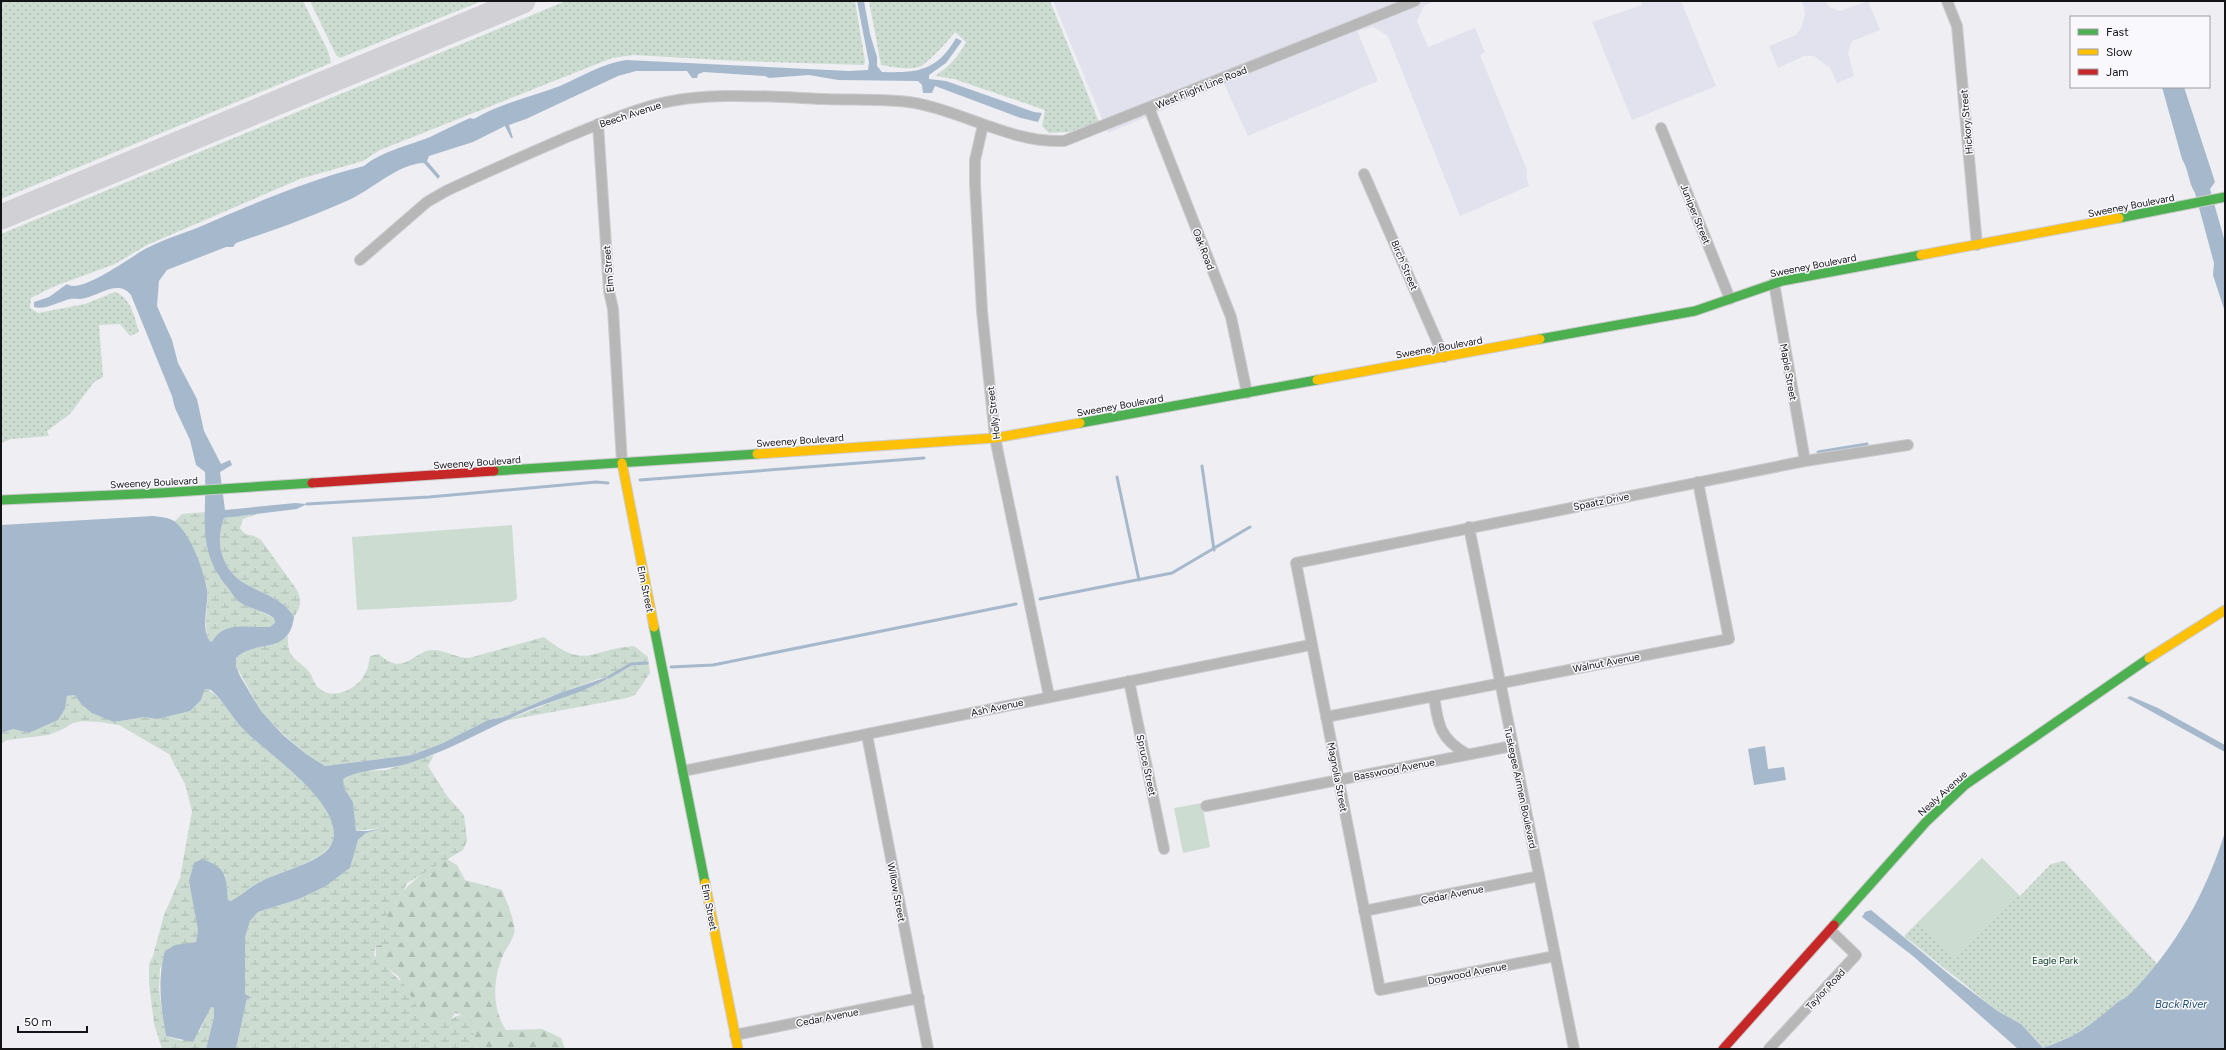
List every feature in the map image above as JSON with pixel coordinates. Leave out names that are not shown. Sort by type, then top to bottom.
[{"type":"main road","name":"Sweeney Boulevard","points":[[1,500],[198,490],[622,464],[995,438],[1695,311],[1774,283],[1977,246],[2221,198]]},
{"type":"main road","name":"Elm Street","points":[[622,464],[738,1049]]},
{"type":"main road","name":"Nealy Avenue","points":[[1723,1049],[1926,822],[1965,785],[2150,658],[2225,610]]},
{"type":"street","name":"West Flight Line Road","points":[[983,125],[1044,141],[1064,141],[1415,1]]},
{"type":"street","name":"Hickory Street","points":[[1947,1],[1957,26],[1977,246]]},
{"type":"street","name":"Beech Avenue","points":[[360,260],[427,202],[446,191],[598,124],[659,103],[716,98],[762,97],[908,102],[956,114],[983,125]]},
{"type":"street","name":"Oak Road","points":[[1149,108],[1231,317],[1247,393]]},
{"type":"street","name":"Elm Street","points":[[598,124],[609,290],[613,309],[622,464]]},
{"type":"street","name":"Holly Street","points":[[983,125],[975,160],[975,184],[982,310],[995,438],[1049,696]]},
{"type":"street","name":"Juniper Street","points":[[1661,128],[1730,299]]},
{"type":"street","name":"Birch Street","points":[[1364,174],[1444,357]]},
{"type":"street","name":"Maple Street","points":[[1774,283],[1805,461]]},
{"type":"street","name":"Spaatz Drive","points":[[1296,563],[1468,527],[1805,461],[1908,445]]},
{"type":"street","name":"Walnut Avenue","points":[[1326,717],[1729,639],[1698,482]]},
{"type":"street","name":"Tuskegee Airmen Boulevard","points":[[1468,527],[1574,1049]]},
{"type":"street","name":"Magnolia Street","points":[[1296,563],[1310,645],[1339,780],[1380,990]]},
{"type":"street","name":"Ash Avenue","points":[[683,771],[866,735],[1049,696],[1310,645]]},
{"type":"street","name":"Spruce Street","points":[[1129,681],[1164,849]]},
{"type":"street","points":[[1434,696],[1444,737],[1452,746],[1467,754]]},
{"type":"street","name":"Willow Street","points":[[866,735],[928,1049]]},
{"type":"street","name":"Basswood Avenue","points":[[1206,806],[1512,746]]},
{"type":"street","name":"Cedar Avenue","points":[[1364,911],[1539,876]]},
{"type":"street","name":"Taylor Road","points":[[1769,1049],[1856,955],[1830,930]]},
{"type":"street","name":"Dogwood Avenue","points":[[1380,990],[1555,956]]},
{"type":"street","name":"Cedar Avenue","points":[[735,1035],[918,998]]},
{"type":"shaded area","points":[[1053,1],[1435,1],[1424,6],[1417,21],[1428,47],[1475,28],[1485,52],[1480,55],[1527,170],[1527,180],[1529,186],[1460,216],[1388,36],[1373,27],[1357,31],[1378,81],[1248,136],[1224,84],[1108,133]]},
{"type":"shaded area","points":[[1641,1],[1681,1],[1716,86],[1632,120],[1592,22],[1642,5]]},
{"type":"shaded area","points":[[1802,1],[1825,1],[1831,8],[1840,11],[1868,1],[1880,30],[1852,41],[1848,53],[1854,76],[1837,83],[1830,68],[1814,56],[1804,56],[1778,68],[1769,46],[1796,35],[1802,26],[1805,13]]},
{"type":"green space","points":[[1,1],[303,1],[328,51],[331,63],[1,199]]},
{"type":"green space","points":[[310,1],[482,1],[340,58],[336,55]]},
{"type":"green space","points":[[566,1],[855,1],[865,61],[864,65],[739,61],[633,55],[612,58],[380,150],[363,161],[300,179],[147,245],[115,264],[55,286],[31,298],[30,308],[38,313],[85,304],[115,292],[125,299],[131,308],[139,332],[130,336],[120,324],[99,325],[103,377],[94,382],[70,414],[47,431],[49,436],[11,439],[1,443],[1,234]]},
{"type":"green space","points":[[869,1],[1050,1],[1099,122],[1069,132],[1049,133],[1042,126],[1045,110],[954,79],[935,76],[953,61],[966,42],[955,32],[933,56],[919,67],[905,68],[881,65]]},
{"type":"green space","points":[[206,512],[205,525],[218,576],[241,602],[274,618],[276,624],[270,627],[258,628],[212,642],[208,639],[206,626],[207,589],[205,580],[194,554],[174,522],[182,514]]},
{"type":"green space","points":[[260,513],[243,519],[240,528],[245,534],[254,536],[261,540],[297,590],[300,597],[300,604],[294,617],[287,608],[278,601],[238,579],[230,571],[222,555],[220,539],[224,518]]},
{"type":"green space","points":[[512,525],[517,599],[511,602],[357,610],[352,537]]},
{"type":"green space","points":[[288,636],[289,650],[294,658],[310,673],[318,688],[332,694],[351,688],[362,679],[366,672],[370,656],[379,654],[388,661],[396,664],[409,661],[421,653],[435,650],[469,658],[544,637],[558,647],[579,656],[634,646],[648,657],[650,673],[635,695],[627,698],[504,721],[593,686],[611,676],[598,679],[560,693],[504,717],[488,720],[443,743],[412,755],[325,766],[306,754],[283,734],[261,711],[236,666],[236,658],[248,650],[275,643]]},
{"type":"green space","points":[[205,689],[216,696],[246,732],[287,767],[317,797],[328,813],[334,828],[332,842],[320,855],[258,883],[231,901],[228,900],[225,874],[196,916],[198,930],[196,942],[191,944],[160,968],[159,990],[166,1036],[182,1041],[200,1031],[210,1007],[214,1008],[214,1017],[206,1049],[162,1049],[154,1024],[149,983],[149,964],[153,956],[164,915],[180,878],[192,811],[185,784],[169,754],[119,725],[82,721],[73,723],[48,735],[7,740],[1,744],[1,733],[13,729],[29,733],[58,720],[65,709],[67,696],[75,695],[81,704],[114,722],[145,717],[157,718],[201,700]]},
{"type":"green space","points":[[434,755],[428,766],[447,796],[464,815],[467,841],[463,850],[407,883],[399,900],[386,912],[389,921],[395,925],[398,930],[402,943],[375,946],[374,955],[405,986],[426,1022],[435,1025],[460,1015],[469,1016],[474,1024],[473,1049],[236,1049],[247,998],[251,998],[245,994],[245,936],[250,921],[258,912],[299,899],[326,886],[350,868],[358,840],[366,833],[380,828],[356,831],[353,802],[344,788],[342,779],[360,771],[386,770]]},
{"type":"green space","points":[[1202,803],[1210,847],[1183,853],[1174,808]]},
{"type":"green space","points":[[443,857],[457,865],[465,880],[502,890],[513,919],[515,930],[511,942],[500,962],[495,992],[498,1012],[506,1030],[542,1029],[561,1038],[565,1049],[469,1049],[466,1026],[462,1015],[455,1013],[447,1025],[428,1029],[398,976],[377,961],[376,944],[379,929],[385,914],[405,889]]},
{"type":"green space","name":"Eagle Park","points":[[1982,858],[2020,896],[2051,864],[2064,861],[2157,964],[2129,996],[2114,1005],[2101,1017],[2074,1035],[2043,1048],[2021,1024],[1999,1012],[1904,936]]},
{"type":"green space","points":[[1982,858],[2018,894],[1955,958],[1919,922]]},
{"type":"water","points":[[857,1],[864,1],[870,34],[877,57],[877,66],[882,72],[906,72],[925,68],[934,64],[949,49],[956,38],[962,41],[946,63],[929,75],[929,79],[946,81],[1034,112],[1042,113],[1038,122],[1021,118],[935,86],[932,93],[923,93],[922,85],[918,81],[838,80],[809,75],[769,78],[765,76],[704,72],[698,74],[697,78],[692,78],[687,71],[636,71],[618,76],[526,119],[509,125],[513,138],[511,138],[505,126],[473,142],[429,156],[427,161],[440,176],[438,179],[424,163],[405,167],[351,199],[236,243],[233,247],[226,247],[167,270],[159,281],[157,306],[172,340],[178,363],[197,399],[204,431],[221,464],[230,460],[232,465],[220,472],[225,510],[295,503],[307,504],[297,509],[224,518],[220,534],[222,555],[230,571],[238,579],[278,601],[287,608],[294,617],[291,629],[286,637],[279,642],[244,652],[236,658],[236,666],[240,676],[261,711],[283,735],[306,754],[325,766],[412,755],[443,743],[488,720],[504,717],[560,693],[613,675],[593,686],[529,710],[425,758],[402,765],[350,775],[343,779],[344,788],[353,802],[356,831],[368,831],[383,828],[366,833],[358,840],[350,868],[326,886],[299,899],[258,912],[250,921],[245,937],[245,994],[252,998],[247,998],[236,1049],[206,1049],[214,1017],[214,1008],[211,1007],[193,1042],[166,1036],[160,983],[161,972],[165,951],[175,945],[196,942],[198,930],[189,881],[194,863],[202,859],[210,862],[221,870],[224,874],[227,885],[228,900],[231,901],[258,883],[307,863],[324,853],[329,848],[334,834],[330,818],[320,801],[289,769],[241,727],[221,700],[211,690],[205,689],[201,700],[190,711],[157,719],[145,717],[114,722],[92,713],[81,704],[75,695],[67,696],[65,709],[58,720],[29,733],[13,729],[1,733],[1,525],[153,516],[164,517],[174,521],[185,534],[191,543],[203,572],[207,590],[205,623],[207,636],[210,641],[212,642],[217,635],[230,628],[245,626],[270,627],[275,623],[274,618],[237,600],[219,575],[212,562],[207,548],[205,534],[205,472],[196,465],[190,440],[175,408],[172,396],[131,295],[126,290],[115,288],[83,299],[70,299],[38,308],[34,307],[34,302],[49,297],[67,284],[74,286],[94,280],[145,249],[160,242],[283,192],[364,166],[378,157],[430,137],[470,118],[474,119],[494,109],[560,86],[609,64],[626,60],[849,71],[868,70],[869,63]]},
{"type":"water","points":[[2162,88],[2184,88],[2215,182],[2210,189],[2225,242],[2225,312],[2213,275],[2214,263],[2195,193],[2182,159]]},
{"type":"water","points":[[2130,696],[2158,708],[2225,745],[2225,752],[2127,698]]},
{"type":"water","points":[[1765,746],[1768,769],[1784,767],[1786,780],[1754,785],[1748,749]]},
{"type":"water","name":"Back River","points":[[2225,832],[2225,1049],[2018,1049],[1913,956],[1862,917],[1865,912],[1871,910],[1951,976],[1999,1012],[2021,1024],[2043,1048],[2070,1037],[2084,1029],[2115,1004],[2128,996],[2146,977],[2175,939],[2187,919],[2208,877]]},
{"type":"waterway","points":[[1818,452],[1867,444]]},
{"type":"waterway","points":[[640,480],[924,458]]},
{"type":"waterway","points":[[1202,466],[1214,550]]},
{"type":"waterway","points":[[1117,477],[1139,580]]},
{"type":"waterway","points":[[307,504],[429,497],[596,482],[608,483]]},
{"type":"waterway","points":[[1040,599],[1172,573],[1250,527]]},
{"type":"waterway","points":[[671,667],[713,665],[1016,604]]},
{"type":"waterway","points":[[609,677],[631,664],[647,663]]},
{"type":"taxiway","points":[[1,217],[523,1]]},
{"type":"traffic: fast","points":[[2119,218],[2225,197]]},
{"type":"traffic: fast","points":[[1540,339],[1695,311],[1782,281],[1921,255]]},
{"type":"traffic: fast","points":[[1080,423],[1317,380]]},
{"type":"traffic: fast","points":[[494,471],[757,454]]},
{"type":"traffic: fast","points":[[1,500],[160,493],[312,483]]},
{"type":"traffic: fast","points":[[654,627],[705,883]]},
{"type":"traffic: fast","points":[[1834,925],[1926,822],[1965,785],[2149,658]]},
{"type":"traffic: slow","points":[[1921,255],[2119,218]]},
{"type":"traffic: slow","points":[[1317,380],[1540,339]]},
{"type":"traffic: slow","points":[[757,454],[995,438],[1080,423]]},
{"type":"traffic: slow","points":[[622,463],[654,627]]},
{"type":"traffic: slow","points":[[2149,658],[2225,610]]},
{"type":"traffic: slow","points":[[705,883],[738,1049]]},
{"type":"traffic: jam","points":[[312,483],[494,471]]},
{"type":"traffic: jam","points":[[1723,1049],[1834,925]]}]
